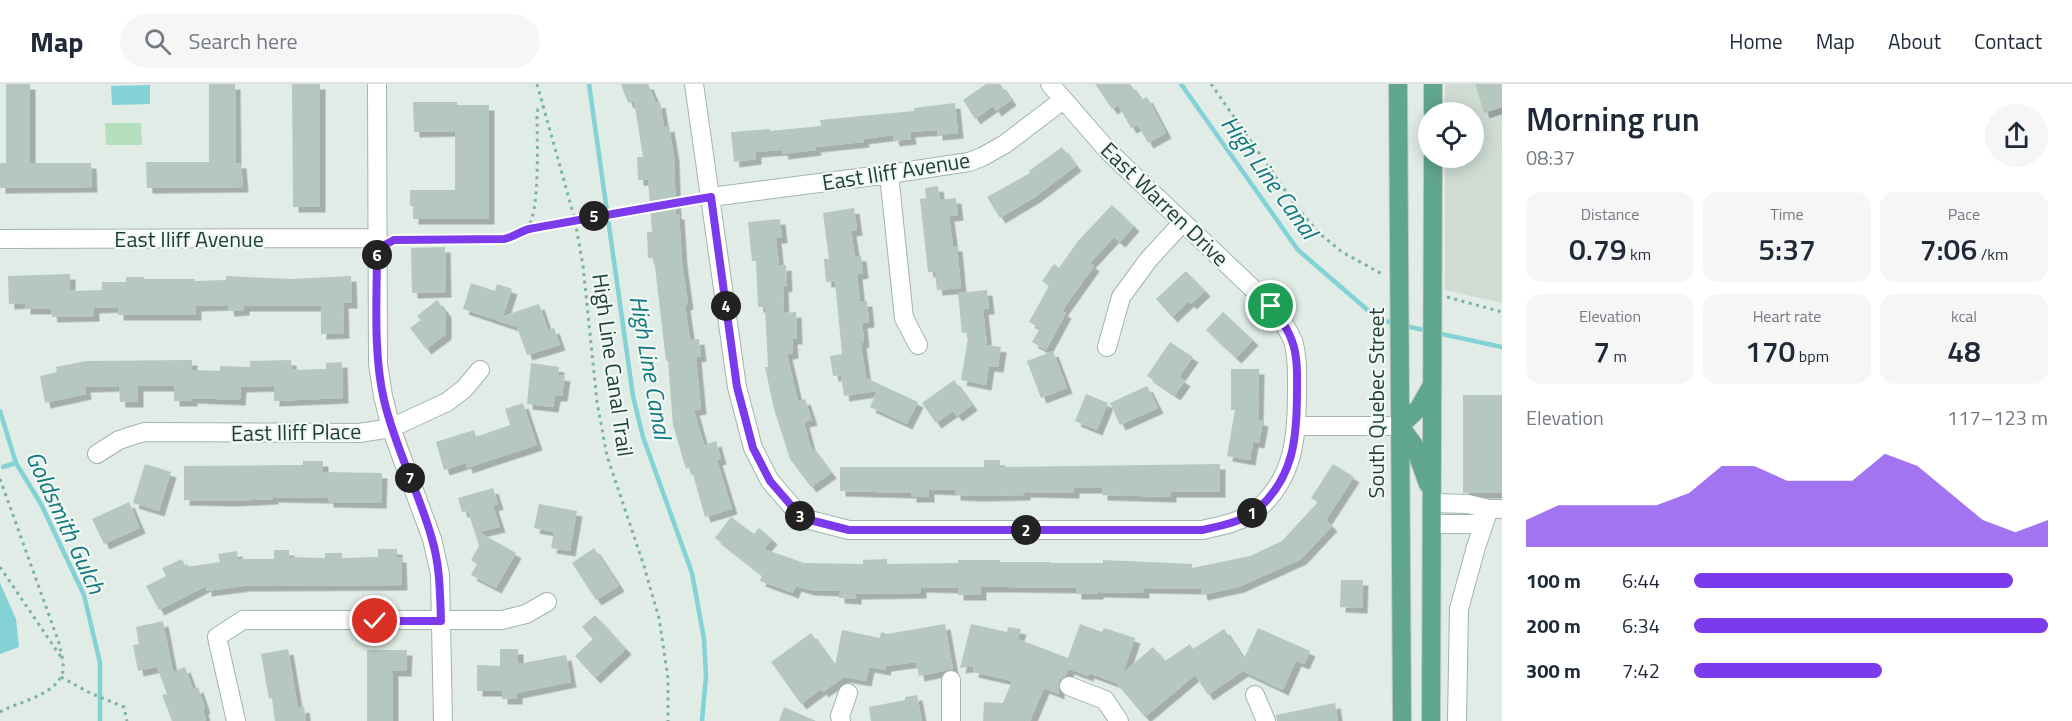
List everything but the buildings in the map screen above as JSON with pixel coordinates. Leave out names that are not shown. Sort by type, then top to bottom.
[{"type":"main road","name":"South Quebec Street","points":[[1398,84],[1402,721]]},
{"type":"main road","points":[[1433,84],[1433,102]]},
{"type":"main road","points":[[1431,721],[1432,168]]},
{"type":"main road","points":[[1433,381],[1425,400],[1400,426],[1409,436],[1418,455],[1433,503]]},
{"type":"street","points":[[377,84],[378,364],[391,428],[432,539],[440,574],[443,721]]},
{"type":"street","points":[[694,84],[711,197]]},
{"type":"street","name":"East Warren Drive","points":[[711,197],[737,387],[743,415],[753,448],[770,481],[802,518],[849,530],[1202,530],[1234,522],[1257,511],[1279,484],[1293,454],[1297,426],[1297,367],[1293,342],[1283,322],[1271,306],[1109,152],[1050,84]]},
{"type":"street","name":"East Iliff Avenue","points":[[711,197],[889,174],[954,164],[982,157],[1005,144],[1063,100]]},
{"type":"street","points":[[889,174],[904,318],[918,345]]},
{"type":"street","points":[[1107,347],[1121,297],[1149,259],[1183,222]]},
{"type":"street","name":"East Iliff Avenue","points":[[0,239],[377,244]]},
{"type":"street","name":"East Iliff Place","points":[[97,454],[119,440],[144,432],[359,433],[391,428],[447,402],[464,389],[480,370]]},
{"type":"street","points":[[1297,426],[1400,426]]},
{"type":"street","points":[[1433,503],[1473,504],[1492,514]]},
{"type":"street","points":[[1433,524],[1456,524],[1492,514]]},
{"type":"street","points":[[1458,721],[1459,609],[1476,547],[1492,514]]},
{"type":"street","points":[[1456,524],[1467,531],[1476,547]]},
{"type":"street","points":[[236,721],[217,637],[243,620],[502,620],[526,614],[547,602]]},
{"type":"street","points":[[951,680],[951,721]]},
{"type":"street","points":[[1069,686],[1106,700],[1119,721]]},
{"type":"street","points":[[841,721],[840,716],[848,693]]},
{"type":"street","points":[[1255,695],[1266,721]]},
{"type":"path","name":"High Line Canal Trail","points":[[537,84],[575,220],[583,266],[600,423],[615,484],[657,608],[668,678],[668,721]]},
{"type":"path","points":[[1211,84],[1296,206],[1319,233],[1342,252],[1400,283]]},
{"type":"path","points":[[526,230],[534,209],[537,114],[538,109],[544,106]]},
{"type":"path","points":[[377,244],[394,240],[504,239],[517,236],[526,230],[592,216],[711,197]]},
{"type":"path","points":[[1432,293],[1502,312]]},
{"type":"path","points":[[0,479],[59,643],[63,660],[61,677],[39,696],[0,712]]},
{"type":"path","points":[[0,567],[63,660]]},
{"type":"path","points":[[61,677],[90,693],[124,707],[127,721]]},
{"type":"shaded area","points":[[1445,84],[1502,84],[1502,303],[1445,290],[1445,168],[1484,168],[1484,102],[1445,102]]},
{"type":"green space","points":[[105,123],[141,123],[142,145],[106,145]]},
{"type":"water","points":[[150,85],[150,104],[112,105],[111,86]]},
{"type":"water","points":[[0,583],[16,619],[19,647],[0,654]]},
{"type":"waterway","name":"High Line Canal","points":[[589,84],[633,396],[643,437],[692,573],[704,639],[706,676],[702,721]]},
{"type":"waterway","name":"High Line Canal","points":[[1181,84],[1298,250],[1371,313],[1382,320],[1396,324]]},
{"type":"waterway","name":"High Line Canal","points":[[1405,326],[1429,331]]},
{"type":"waterway","name":"High Line Canal","points":[[1437,333],[1502,347]]},
{"type":"waterway","name":"Goldsmith Gulch","points":[[0,411],[16,463],[41,504],[84,595],[100,663],[100,721]]},
{"type":"waterway","points":[[3,467],[16,463]]},
{"type":"route","points":[[375,621],[441,621],[440,574],[432,539],[391,428],[378,364],[377,249],[394,240],[504,239],[517,236],[526,230],[592,216],[711,197],[737,387],[753,448],[770,481],[802,518],[849,530],[1202,530],[1234,522],[1257,511],[1279,484],[1293,454],[1297,426],[1297,367],[1293,342],[1283,322],[1271,306]]}]
